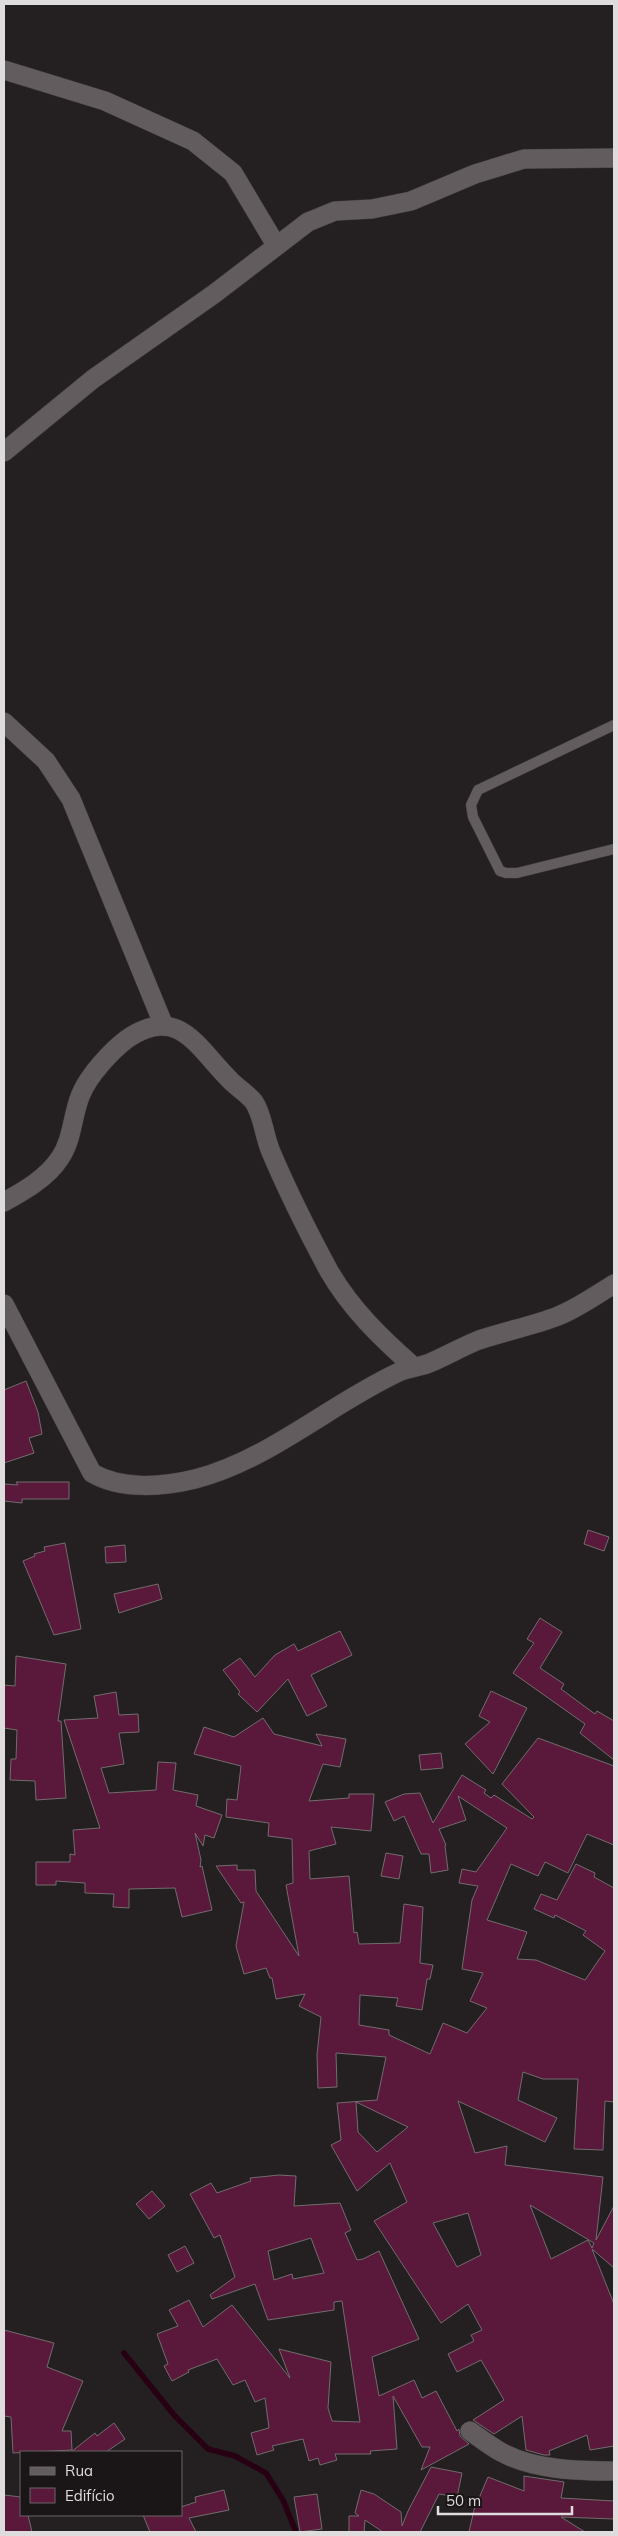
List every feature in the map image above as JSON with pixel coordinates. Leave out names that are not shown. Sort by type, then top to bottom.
[{"type":"street","points":[[4,70],[105,101],[193,141],[233,173],[276,245]]},
{"type":"street","points":[[4,452],[93,379],[214,294],[308,222],[335,211],[392,207],[511,162],[532,158],[614,158]]},
{"type":"street","points":[[4,722],[46,761],[71,799],[164,1026]]},
{"type":"street","points":[[4,1202],[24,1191],[44,1175],[60,1157],[66,1146],[81,1093],[99,1068],[127,1040],[139,1033],[164,1026],[182,1031],[196,1042],[229,1079],[253,1100],[287,1189],[330,1272],[360,1316],[414,1367]]},
{"type":"street","points":[[4,1304],[92,1473],[102,1479],[117,1483],[166,1484],[197,1479],[212,1473],[267,1448],[363,1390],[478,1340],[559,1316],[614,1284]]},
{"type":"street","points":[[470,2430],[503,2453],[542,2465],[574,2471],[614,2471]]},
{"type":"lane","points":[[614,725],[478,790],[471,805],[473,817],[500,871],[506,873],[517,873],[614,849]]},
{"type":"building","points":[[26,1381],[38,1412],[42,1434],[29,1438],[34,1453],[4,1463],[4,1390]]},
{"type":"building","points":[[16,1482],[69,1482],[69,1499],[22,1499],[22,1503],[4,1501],[4,1484],[18,1485]]},
{"type":"building","points":[[588,1530],[609,1537],[604,1551],[584,1544]]},
{"type":"building","points":[[65,1543],[81,1629],[54,1635],[23,1561],[35,1556],[34,1554],[45,1551],[44,1547]]},
{"type":"building","points":[[125,1545],[126,1562],[106,1563],[105,1547]]},
{"type":"building","points":[[158,1584],[162,1599],[119,1613],[114,1594]]},
{"type":"building","points":[[540,1618],[562,1632],[540,1668],[564,1684],[561,1689],[595,1714],[597,1711],[614,1721],[614,1760],[580,1733],[585,1724],[513,1673],[534,1643],[527,1639]]},
{"type":"building","points":[[340,1631],[352,1655],[311,1675],[327,1706],[307,1716],[288,1679],[257,1712],[238,1694],[240,1692],[223,1670],[240,1658],[255,1677],[275,1655],[294,1644],[298,1651]]},
{"type":"building","points":[[16,1656],[66,1664],[58,1721],[61,1721],[66,1798],[36,1800],[35,1781],[10,1780],[11,1759],[16,1759],[17,1730],[4,1728],[4,1685],[15,1686]]},
{"type":"building","points":[[491,1691],[527,1708],[493,1774],[465,1744],[490,1722],[479,1716]]},
{"type":"building","points":[[116,1692],[119,1715],[138,1714],[139,1732],[119,1733],[124,1764],[101,1768],[109,1793],[156,1790],[158,1762],[176,1763],[173,1790],[198,1795],[196,1806],[222,1815],[214,1838],[205,1835],[203,1846],[195,1833],[201,1860],[200,1867],[202,1866],[212,1910],[182,1917],[175,1888],[129,1889],[129,1908],[113,1907],[114,1894],[85,1893],[85,1883],[56,1881],[56,1885],[36,1885],[36,1862],[70,1862],[70,1854],[75,1855],[73,1830],[100,1828],[64,1720],[98,1718],[94,1696]]},
{"type":"building","points":[[263,1718],[274,1734],[322,1746],[316,1734],[346,1739],[340,1767],[323,1764],[309,1801],[349,1798],[349,1794],[374,1794],[371,1831],[331,1827],[336,1844],[309,1851],[310,1879],[349,1876],[354,1933],[357,1932],[359,1944],[400,1943],[404,1904],[423,1907],[420,1963],[433,1965],[430,1979],[427,1979],[422,2010],[396,2006],[398,1998],[360,1995],[359,2025],[389,2030],[389,2035],[430,2054],[443,2023],[467,2033],[487,2008],[470,2001],[483,1973],[462,1969],[472,1900],[478,1886],[459,1883],[462,1869],[476,1872],[507,1828],[458,1796],[466,1820],[439,1829],[446,1845],[448,1870],[431,1873],[429,1854],[421,1854],[404,1816],[394,1821],[385,1802],[404,1794],[420,1793],[433,1823],[462,1775],[486,1790],[484,1793],[491,1798],[494,1795],[532,1819],[534,1817],[502,1784],[538,1738],[614,1766],[614,1845],[587,1834],[568,1873],[545,1862],[538,1876],[511,1864],[487,1920],[527,1932],[517,1959],[536,1960],[585,1980],[605,1951],[583,1935],[586,1931],[555,1915],[554,1918],[534,1909],[541,1894],[557,1900],[576,1864],[595,1873],[594,1877],[614,1888],[614,2102],[605,2101],[603,2150],[574,2149],[578,2079],[543,2079],[523,2072],[518,2100],[557,2118],[545,2142],[458,2101],[475,2153],[507,2146],[505,2165],[603,2177],[596,2240],[614,2206],[614,2268],[592,2249],[614,2304],[614,2446],[590,2450],[587,2435],[549,2451],[550,2455],[544,2455],[526,2450],[522,2416],[494,2434],[473,2420],[504,2400],[481,2360],[457,2372],[448,2354],[474,2341],[471,2335],[482,2330],[468,2304],[441,2323],[374,2221],[407,2202],[390,2163],[357,2191],[331,2145],[341,2140],[337,2103],[377,2100],[386,2057],[336,2053],[337,2087],[318,2088],[317,2055],[321,2017],[299,2006],[305,1994],[276,1999],[272,1978],[270,1978],[266,1968],[244,1974],[236,1946],[244,1902],[241,1903],[216,1866],[237,1865],[237,1870],[255,1870],[256,1891],[299,1956],[286,1885],[293,1883],[292,1839],[268,1836],[269,1823],[226,1817],[227,1799],[237,1800],[241,1766],[194,1754],[204,1727],[234,1737]],"holes":[[[356,2102],[408,2127],[377,2152],[358,2132]],[[530,2205],[594,2243],[592,2248],[588,2240],[551,2259]],[[468,2213],[481,2255],[457,2267],[433,2223]]]},
{"type":"building","points":[[441,1753],[443,1768],[421,1770],[419,1755]]},
{"type":"building","points":[[386,1853],[403,1856],[399,1879],[381,1876]]},
{"type":"building","points":[[279,2175],[296,2176],[294,2206],[340,2203],[351,2230],[345,2233],[357,2260],[379,2251],[419,2339],[372,2357],[379,2396],[414,2380],[422,2398],[436,2391],[457,2431],[459,2429],[460,2436],[469,2444],[421,2470],[430,2447],[422,2447],[393,2396],[397,2449],[370,2451],[371,2454],[335,2454],[337,2460],[320,2465],[318,2458],[309,2461],[303,2439],[272,2446],[274,2450],[257,2455],[251,2433],[269,2428],[265,2398],[255,2402],[245,2380],[233,2385],[217,2359],[188,2370],[189,2372],[172,2381],[164,2366],[168,2364],[157,2334],[178,2326],[169,2310],[189,2300],[203,2327],[232,2305],[290,2378],[279,2349],[331,2362],[328,2408],[332,2421],[360,2422],[342,2301],[334,2302],[334,2310],[268,2320],[255,2284],[212,2299],[210,2295],[235,2277],[220,2235],[214,2238],[190,2194],[211,2183],[217,2193],[251,2181],[250,2178]],"holes":[[[311,2238],[324,2273],[293,2279],[292,2274],[274,2280],[268,2251]]]},
{"type":"building","points":[[152,2191],[165,2206],[149,2219],[136,2204]]},
{"type":"building","points":[[185,2246],[194,2263],[177,2272],[168,2255]]},
{"type":"building","points":[[4,2330],[54,2343],[47,2367],[83,2381],[62,2431],[71,2431],[72,2450],[20,2451],[20,2453],[13,2453],[11,2417],[4,2416]]},
{"type":"building","points":[[114,2423],[125,2439],[107,2451],[72,2451],[95,2433],[97,2436]]},
{"type":"building","points":[[431,2467],[462,2473],[457,2497],[439,2494],[420,2532],[383,2532],[365,2520],[364,2532],[349,2532],[349,2516],[359,2516],[355,2513],[361,2490],[374,2494],[401,2512],[402,2526]]},
{"type":"building","points":[[524,2476],[564,2482],[561,2498],[614,2501],[614,2519],[561,2517],[585,2532],[469,2532],[474,2510],[488,2477],[524,2491]]},
{"type":"building","points":[[224,2490],[229,2510],[189,2518],[196,2532],[150,2532],[143,2516],[182,2516],[182,2507],[196,2502],[195,2497]]},
{"type":"building","points":[[317,2494],[322,2529],[300,2532],[294,2497]]},
{"type":"building","points":[[4,2495],[20,2497],[20,2516],[28,2516],[32,2532],[4,2532]]},
{"type":"waterway","points":[[124,2353],[174,2415],[208,2449],[235,2456],[266,2473],[283,2500],[296,2532]]}]
